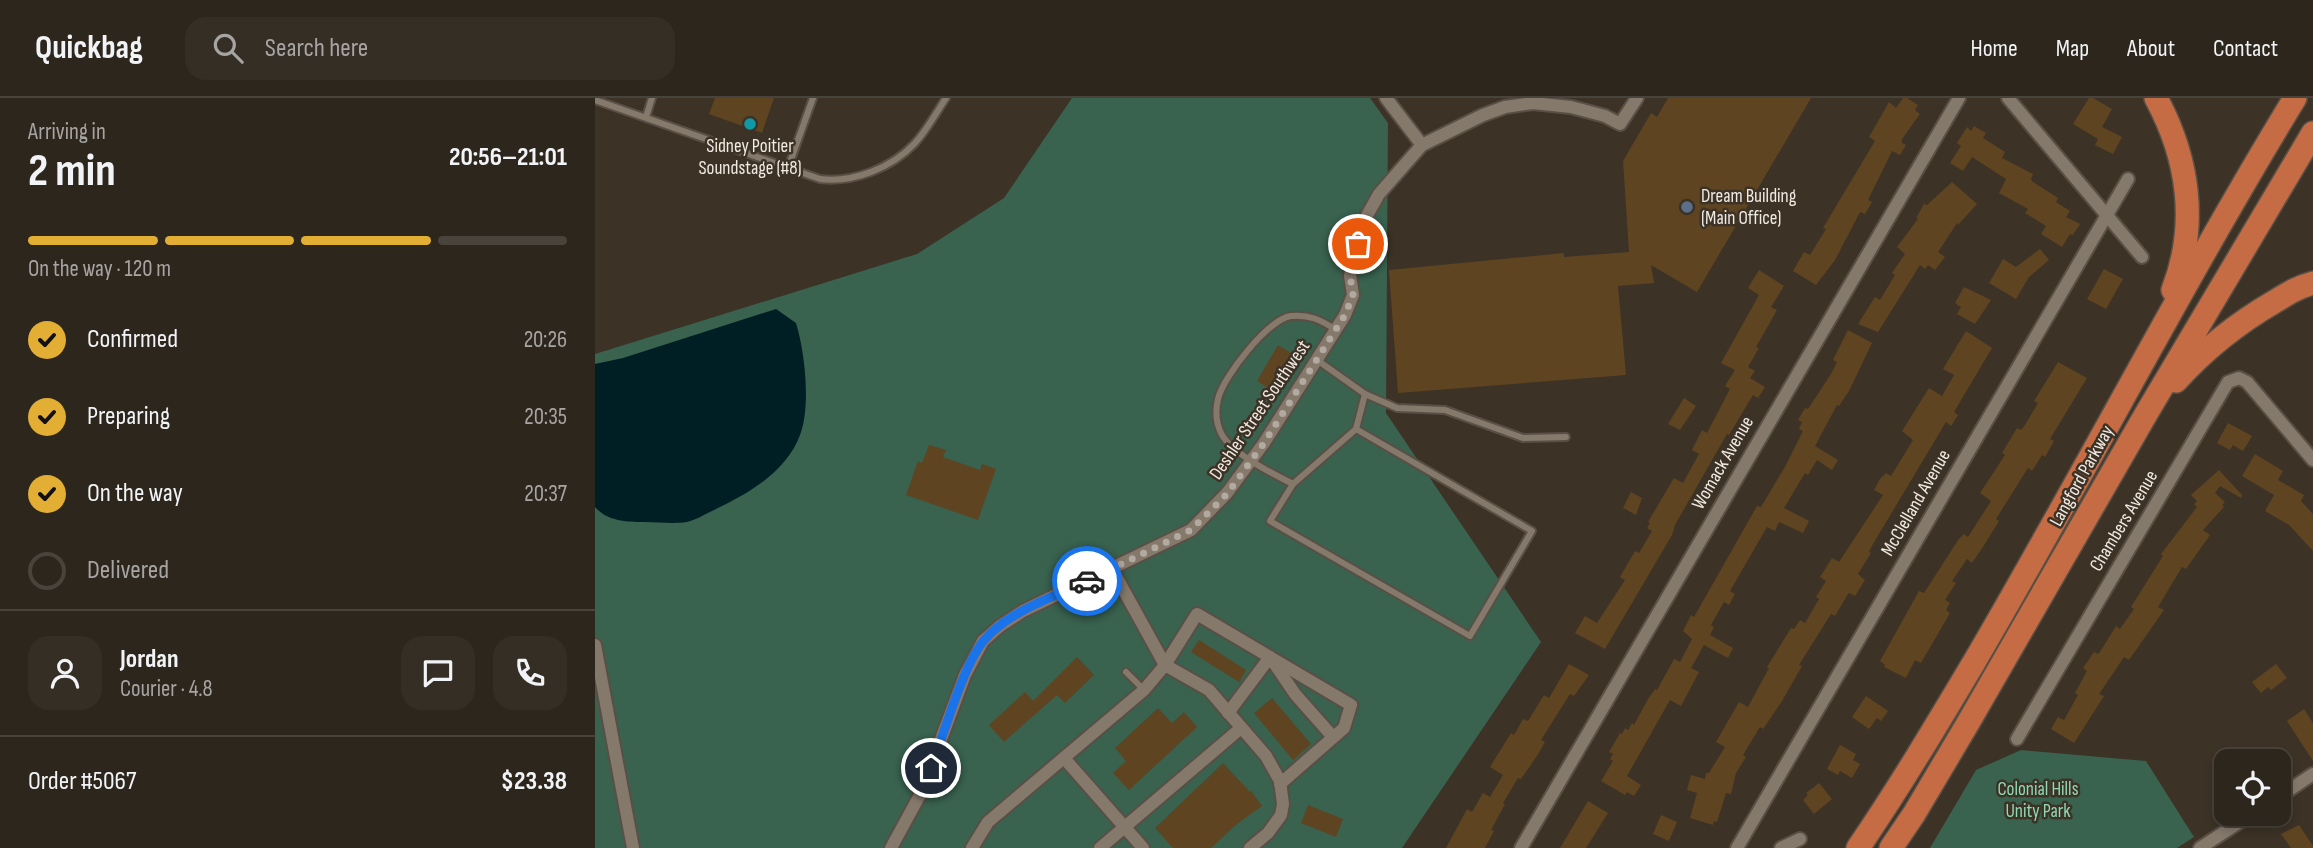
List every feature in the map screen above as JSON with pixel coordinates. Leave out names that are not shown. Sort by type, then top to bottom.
[{"type":"highway","points":[[2127,394],[2179,275],[2188,226],[2188,205],[2181,158],[2174,134],[2156,98]]},
{"type":"highway","name":"Langford Parkway","points":[[1858,848],[1917,756],[2039,552],[2177,302],[2295,98]]},
{"type":"highway","name":"Langford Parkway","points":[[1891,848],[1968,723],[2146,414],[2313,133]]},
{"type":"highway","points":[[2146,414],[2197,359],[2240,322],[2301,286],[2313,283]]},
{"type":"street","points":[[1386,98],[1422,145]]},
{"type":"street","name":"Deshler Street Southwest","points":[[891,848],[921,793],[965,676],[983,640],[1023,611],[1191,530],[1227,494],[1345,315],[1353,295],[1350,275],[1365,219],[1379,194],[1422,145],[1483,115],[1505,107],[1533,103],[1571,107],[1605,116],[1620,124],[1637,98]]},
{"type":"street","name":"Womack Avenue","points":[[1521,848],[1959,98]]},
{"type":"street","points":[[2008,98],[2142,257]]},
{"type":"street","name":"McClelland Avenue","points":[[1737,848],[2128,178]]},
{"type":"street","name":"Chambers Avenue","points":[[2017,739],[2228,382],[2239,378],[2247,382],[2313,460]]},
{"type":"street","points":[[1112,569],[1165,664],[1209,690],[1266,756],[1280,784],[1283,804],[1277,822],[1250,848]]},
{"type":"street","points":[[972,848],[988,822],[1144,690],[1165,664],[1197,614],[1351,705],[1344,727],[1280,784]]},
{"type":"street","points":[[595,645],[633,848]]},
{"type":"street","points":[[1228,713],[1270,657]]},
{"type":"street","points":[[1270,657],[1295,694],[1333,737]]},
{"type":"street","points":[[1100,848],[1241,727]]},
{"type":"street","points":[[1064,758],[1143,848]]},
{"type":"street","points":[[2291,789],[2313,774]]},
{"type":"street","points":[[2200,848],[2234,826]]},
{"type":"street","points":[[1781,848],[1800,839]]},
{"type":"lane","points":[[646,117],[653,98]]},
{"type":"lane","points":[[788,168],[813,98]]},
{"type":"lane","points":[[595,100],[820,179],[831,180],[852,177],[891,162],[914,144],[946,98]]},
{"type":"lane","points":[[1293,484],[1251,461],[1223,438],[1216,420],[1218,397],[1236,366],[1265,330],[1288,316],[1310,316],[1336,330]]},
{"type":"lane","points":[[1317,359],[1365,394],[1397,408],[1445,410],[1523,438],[1566,437]]},
{"type":"lane","points":[[1356,429],[1532,531],[1471,636],[1270,521],[1293,484],[1356,429],[1365,394]]},
{"type":"lane","points":[[1126,672],[1144,690]]},
{"type":"green space","points":[[1072,98],[1370,98],[1388,123],[1386,413],[1541,642],[1402,848],[595,848],[595,354],[917,254],[1004,198]]},
{"type":"green space","name":"Colonial Hills Unity Park","points":[[2021,750],[2146,761],[2194,837],[2177,848],[1930,848],[1976,770]]},
{"type":"water","points":[[776,309],[796,323],[802,349],[806,395],[800,435],[785,461],[751,490],[690,521],[624,521],[600,512],[595,507],[595,364],[623,358]]},
{"type":"building","name":"Sidney Poitier Soundstage (#8)","points":[[715,98],[774,98],[762,133],[709,114]]},
{"type":"building","name":"Dream Building (Main Office)","points":[[1668,98],[1811,98],[1697,292],[1651,265],[1654,283],[1618,286],[1626,375],[1398,393],[1389,270],[1564,253],[1564,257],[1629,252],[1623,161],[1651,113],[1657,117]]},
{"type":"building","points":[[1903,98],[1918,105],[1915,110],[1920,114],[1902,139],[1902,143],[1906,145],[1900,155],[1892,151],[1868,200],[1872,202],[1865,214],[1860,212],[1835,260],[1816,285],[1793,271],[1804,252],[1810,255],[1826,229],[1823,228],[1875,141],[1869,137],[1889,102],[1896,108]]},
{"type":"building","points":[[2089,98],[2112,109],[2102,127],[2122,137],[2113,154],[2095,145],[2098,139],[2073,124]]},
{"type":"building","points":[[1974,126],[1986,133],[1983,138],[2005,152],[2002,158],[2033,174],[2033,182],[2058,198],[2056,202],[2070,211],[2066,217],[2080,224],[2062,247],[2041,234],[2046,226],[2025,213],[2028,209],[1999,193],[2006,179],[1972,157],[1963,171],[1950,163],[1961,146],[1957,143],[1967,127],[1971,131]]},
{"type":"building","points":[[1952,182],[1977,204],[1958,225],[1957,223],[1938,252],[1945,257],[1935,270],[1928,265],[1925,269],[1920,265],[1878,332],[1858,324],[1875,297],[1880,300],[1895,275],[1892,273],[1905,254],[1897,247],[1918,219],[1916,218],[1924,204],[1927,205]]},
{"type":"building","points":[[2040,249],[2049,260],[2029,277],[2016,299],[1989,283],[2003,259],[2016,267]]},
{"type":"building","points":[[2104,269],[2123,279],[2106,309],[2087,299]]},
{"type":"building","points":[[1759,270],[1784,286],[1771,307],[1777,310],[1748,367],[1755,371],[1750,378],[1765,387],[1758,398],[1753,395],[1729,435],[1727,434],[1605,649],[1575,633],[1585,616],[1597,623],[1625,580],[1620,577],[1635,551],[1639,553],[1652,531],[1647,528],[1650,523],[1648,522],[1674,478],[1683,483],[1699,454],[1692,450],[1702,430],[1707,433],[1730,389],[1725,386],[1735,370],[1721,363],[1759,295],[1748,288]]},
{"type":"building","points":[[1964,287],[1991,300],[1975,324],[1957,314],[1961,307],[1955,303]]},
{"type":"building","points":[[1848,330],[1872,343],[1849,391],[1839,406],[1837,405],[1815,446],[1838,460],[1832,470],[1817,460],[1808,475],[1805,473],[1784,508],[1809,521],[1803,533],[1779,522],[1775,531],[1767,527],[1730,591],[1735,594],[1729,605],[1724,602],[1711,625],[1714,627],[1710,635],[1733,648],[1728,658],[1704,645],[1691,668],[1699,672],[1681,706],[1670,700],[1627,776],[1641,785],[1634,796],[1627,792],[1625,795],[1601,781],[1613,761],[1610,759],[1613,754],[1609,752],[1620,733],[1622,734],[1625,728],[1628,730],[1632,723],[1634,725],[1674,659],[1680,662],[1692,639],[1683,631],[1691,615],[1694,617],[1757,506],[1761,507],[1786,465],[1803,431],[1799,429],[1802,422],[1798,420],[1831,374],[1837,362],[1833,360]]},
{"type":"building","points":[[1966,331],[1992,348],[1954,412],[1958,415],[1951,426],[1946,422],[1873,544],[1869,552],[1871,553],[1858,574],[1865,580],[1855,596],[1849,593],[1835,616],[1831,614],[1799,665],[1802,666],[1782,701],[1763,729],[1760,727],[1743,755],[1746,757],[1736,773],[1731,794],[1726,793],[1717,822],[1714,821],[1713,825],[1690,818],[1697,793],[1687,790],[1691,775],[1705,779],[1706,773],[1709,773],[1725,747],[1716,742],[1739,702],[1748,707],[1769,668],[1767,667],[1791,628],[1794,629],[1800,620],[1805,623],[1826,581],[1820,577],[1832,558],[1839,562],[1883,495],[1874,490],[1880,479],[1886,473],[1891,476],[1913,440],[1902,431],[1929,388],[1942,396],[1954,375],[1943,369]]},
{"type":"building","points":[[1278,345],[1298,357],[1276,393],[1257,381]]},
{"type":"building","points":[[2058,362],[2087,378],[2050,439],[2054,441],[2045,457],[2042,455],[2032,471],[2028,468],[1996,519],[1999,521],[1983,547],[1972,563],[1967,559],[1952,581],[1956,583],[1945,600],[1950,603],[1946,610],[1950,613],[1921,663],[1915,660],[1906,678],[1884,667],[1880,661],[1919,591],[1924,593],[1958,540],[1964,534],[1968,537],[1991,501],[1980,493],[2005,455],[2002,453],[2017,428],[2021,430],[2025,425],[2038,403],[2034,401]]},
{"type":"building","points":[[1684,398],[1696,406],[1680,430],[1668,424]]},
{"type":"building","points":[[2228,423],[2252,436],[2243,451],[2233,445],[2230,450],[2217,443]]},
{"type":"building","points":[[929,445],[946,450],[943,457],[980,470],[982,464],[996,469],[978,520],[906,495],[918,461],[922,463]]},
{"type":"building","points":[[2255,454],[2283,471],[2278,480],[2304,495],[2301,501],[2313,514],[2313,551],[2289,525],[2265,511],[2274,495],[2242,476]]},
{"type":"building","points":[[2219,470],[2242,495],[2241,498],[2220,486],[2215,493],[2225,502],[2222,505],[2224,507],[2203,530],[2210,535],[2186,569],[2182,567],[2158,607],[2164,610],[2129,660],[2124,657],[2099,694],[2104,696],[2074,743],[2051,729],[2058,717],[2064,720],[2078,695],[2075,693],[2087,671],[2083,668],[2094,652],[2100,652],[2116,626],[2120,629],[2134,609],[2131,607],[2163,556],[2161,554],[2197,507],[2194,504],[2197,501],[2191,495]]},
{"type":"building","points":[[1631,492],[1642,498],[1636,515],[1623,508]]},
{"type":"building","points":[[1199,640],[1246,670],[1239,682],[1191,652]]},
{"type":"building","points":[[1077,657],[1094,675],[1065,703],[1057,695],[1004,742],[989,725],[1025,692],[1033,701]]},
{"type":"building","points":[[1569,664],[1589,675],[1574,696],[1570,694],[1541,740],[1545,742],[1537,756],[1521,779],[1518,778],[1503,803],[1505,804],[1485,848],[1446,848],[1467,809],[1472,812],[1483,793],[1490,797],[1503,775],[1490,767],[1511,733],[1514,735],[1523,719],[1528,721],[1544,695],[1549,698]]},
{"type":"building","points":[[2276,664],[2287,678],[2271,690],[2268,687],[2261,693],[2252,682]]},
{"type":"building","points":[[1866,696],[1888,711],[1881,721],[1877,718],[1869,729],[1852,717]]},
{"type":"building","points":[[1272,698],[1311,744],[1293,760],[1254,713]]},
{"type":"building","points":[[1158,708],[1172,723],[1184,712],[1197,727],[1129,790],[1113,773],[1126,761],[1115,748]]},
{"type":"building","points":[[2304,709],[2313,723],[2313,761],[2287,721]]},
{"type":"building","points":[[1840,745],[1856,754],[1853,760],[1860,764],[1852,778],[1840,771],[1838,775],[1827,769]]},
{"type":"building","points":[[1223,763],[1262,806],[1211,848],[1173,848],[1155,828]]},
{"type":"building","points":[[1819,783],[1832,799],[1814,814],[1803,800],[1808,795],[1806,793]]},
{"type":"building","points":[[1588,801],[1608,813],[1586,848],[1560,848]]},
{"type":"building","points":[[1308,805],[1343,819],[1336,837],[1301,823]]},
{"type":"building","points":[[1661,815],[1677,822],[1669,841],[1653,834]]},
{"type":"building","points":[[2299,825],[2313,848],[2291,848],[2281,834]]},
{"type":"way so far","points":[[1087,581],[1191,530],[1227,494],[1264,443],[1345,315],[1353,295],[1350,275],[1358,244]]},
{"type":"place","name":"Sidney Poitier Soundstage (#8)","points":[[750,124]]},
{"type":"place","name":"Dream Building (Main Office)","points":[[1687,207]]},
{"type":"route","points":[[931,768],[965,676],[983,640],[1023,611],[1087,581]]}]
